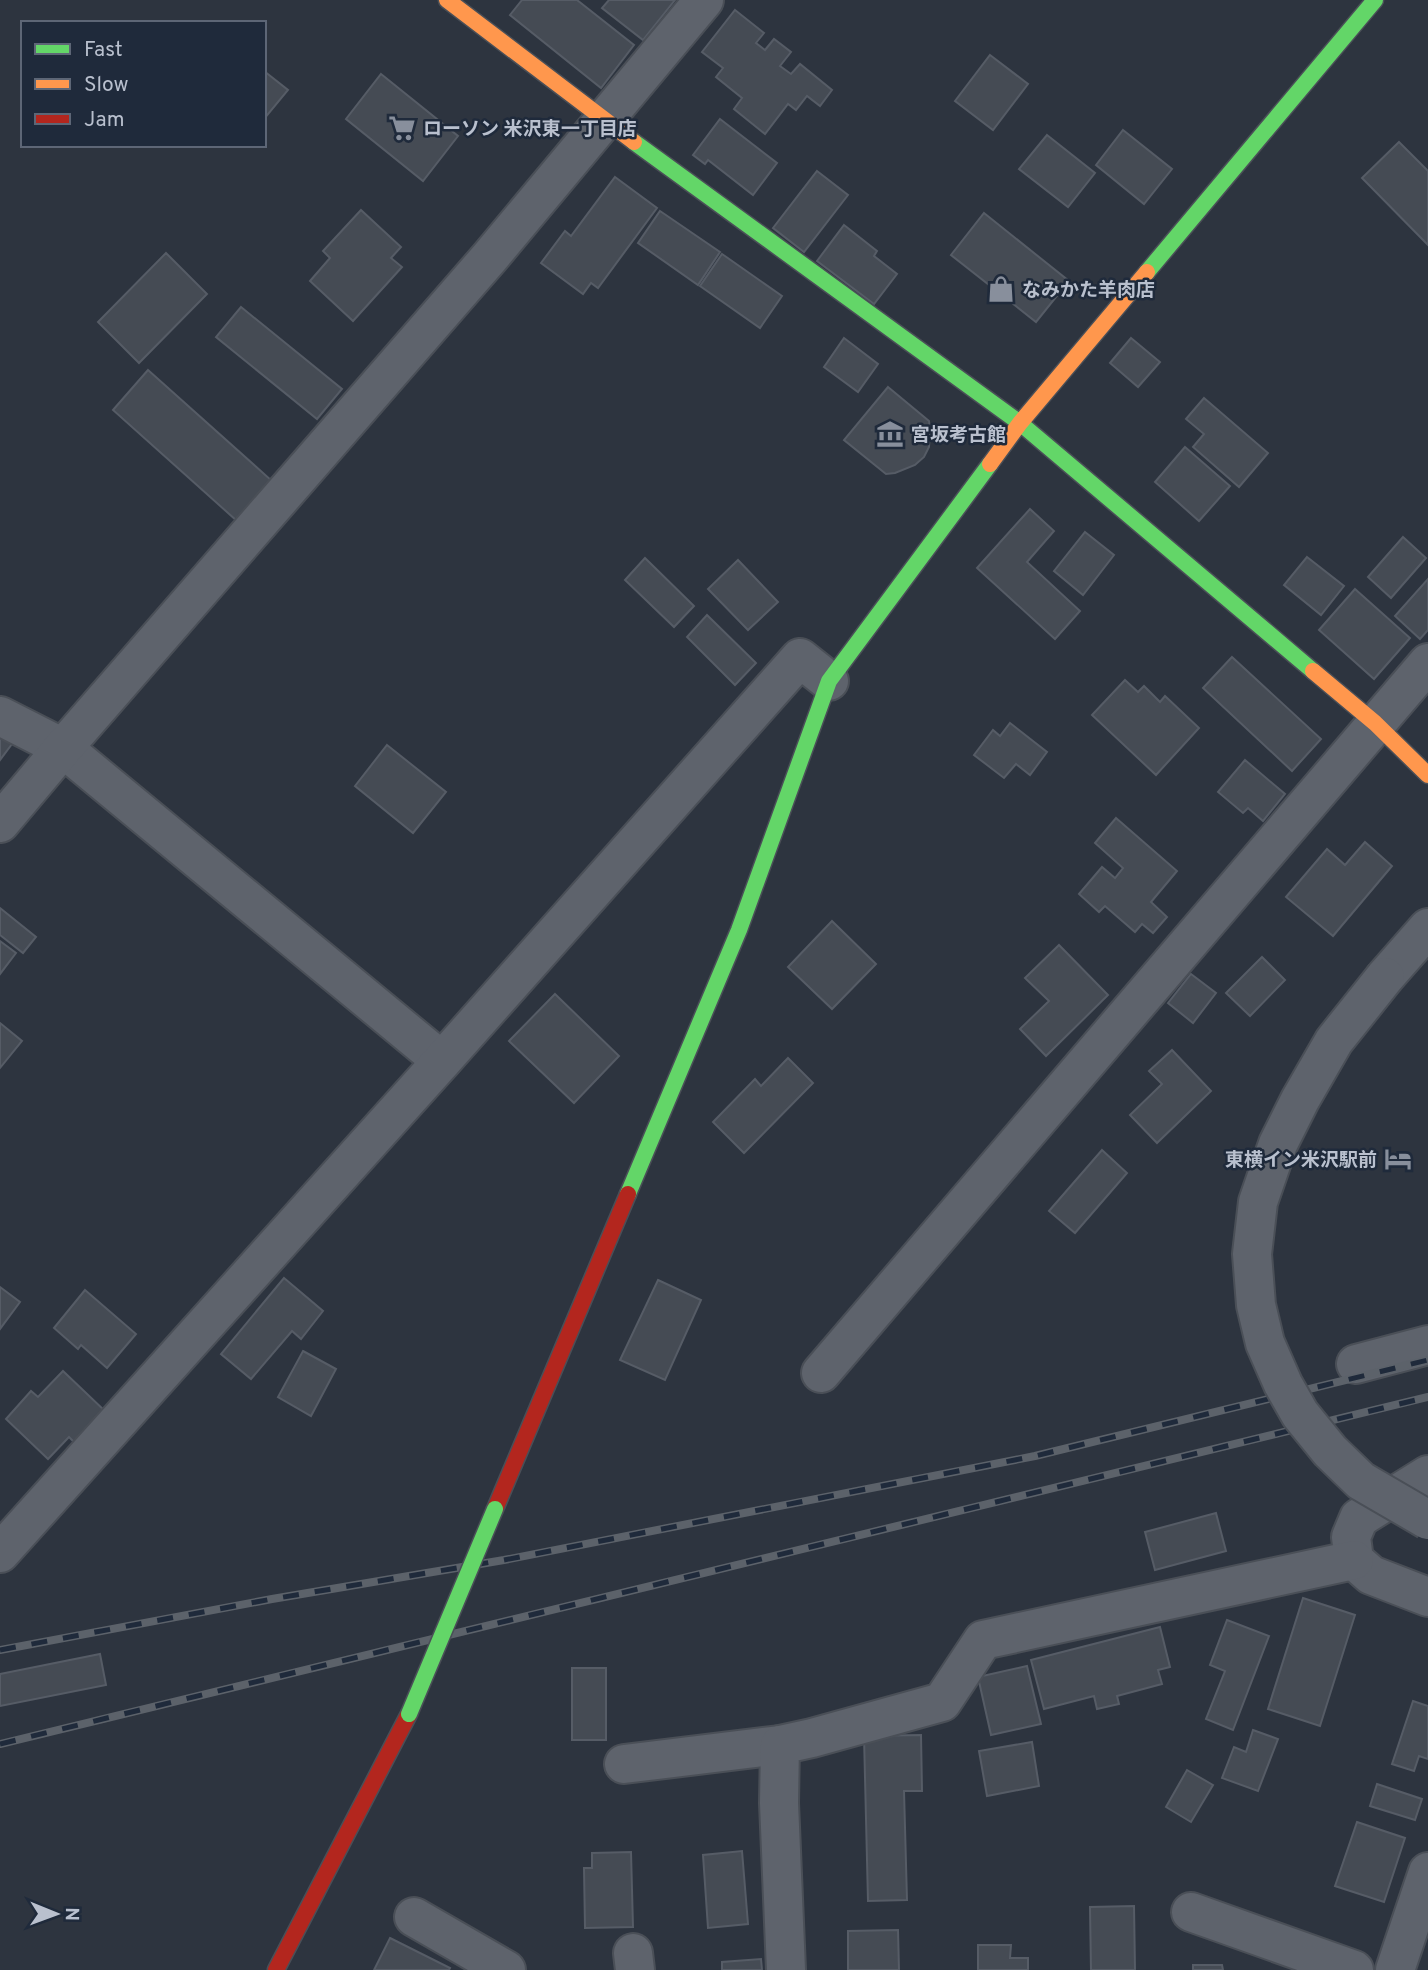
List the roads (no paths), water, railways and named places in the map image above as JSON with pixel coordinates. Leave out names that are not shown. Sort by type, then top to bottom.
[{"type":"street","points":[[447,0],[603,120],[1020,423],[1375,723],[1428,775]]},
{"type":"street","points":[[0,823],[490,257],[704,0]]},
{"type":"street","points":[[276,1970],[409,1714],[739,930],[829,681],[1020,423],[1375,0]]},
{"type":"street","points":[[0,1553],[800,658],[829,681]]},
{"type":"street","points":[[821,1373],[1428,663]]},
{"type":"street","points":[[0,716],[63,748],[442,1061]]},
{"type":"street","points":[[1428,928],[1334,1041],[1300,1100],[1278,1144],[1258,1202],[1252,1254],[1256,1306],[1265,1343],[1300,1414],[1361,1481],[1428,1520]]},
{"type":"street","points":[[1356,1364],[1428,1345]]},
{"type":"street","points":[[1428,1475],[1359,1518],[1351,1537],[1354,1560],[1371,1575],[1428,1597]]},
{"type":"street","points":[[624,1764],[780,1745],[942,1702],[983,1640],[1354,1560]]},
{"type":"street","points":[[780,1745],[779,1803],[786,1970]]},
{"type":"street","points":[[1395,1970],[1428,1872]]},
{"type":"street","points":[[1191,1912],[1354,1970]]},
{"type":"street","points":[[414,1917],[506,1970]]},
{"type":"railway","points":[[0,1650],[272,1599],[504,1560],[1035,1456],[1428,1360]]},
{"type":"railway","points":[[0,1744],[1428,1397]]},
{"type":"place","name":"ローソン 米沢東一丁目店","points":[[402,128]]},
{"type":"place","name":"なみかた羊肉店","points":[[1001,289]]},
{"type":"place","name":"宮坂考古館","points":[[890,434]]},
{"type":"place","name":"東横イン米沢駅前","points":[[1398,1159]]}]
